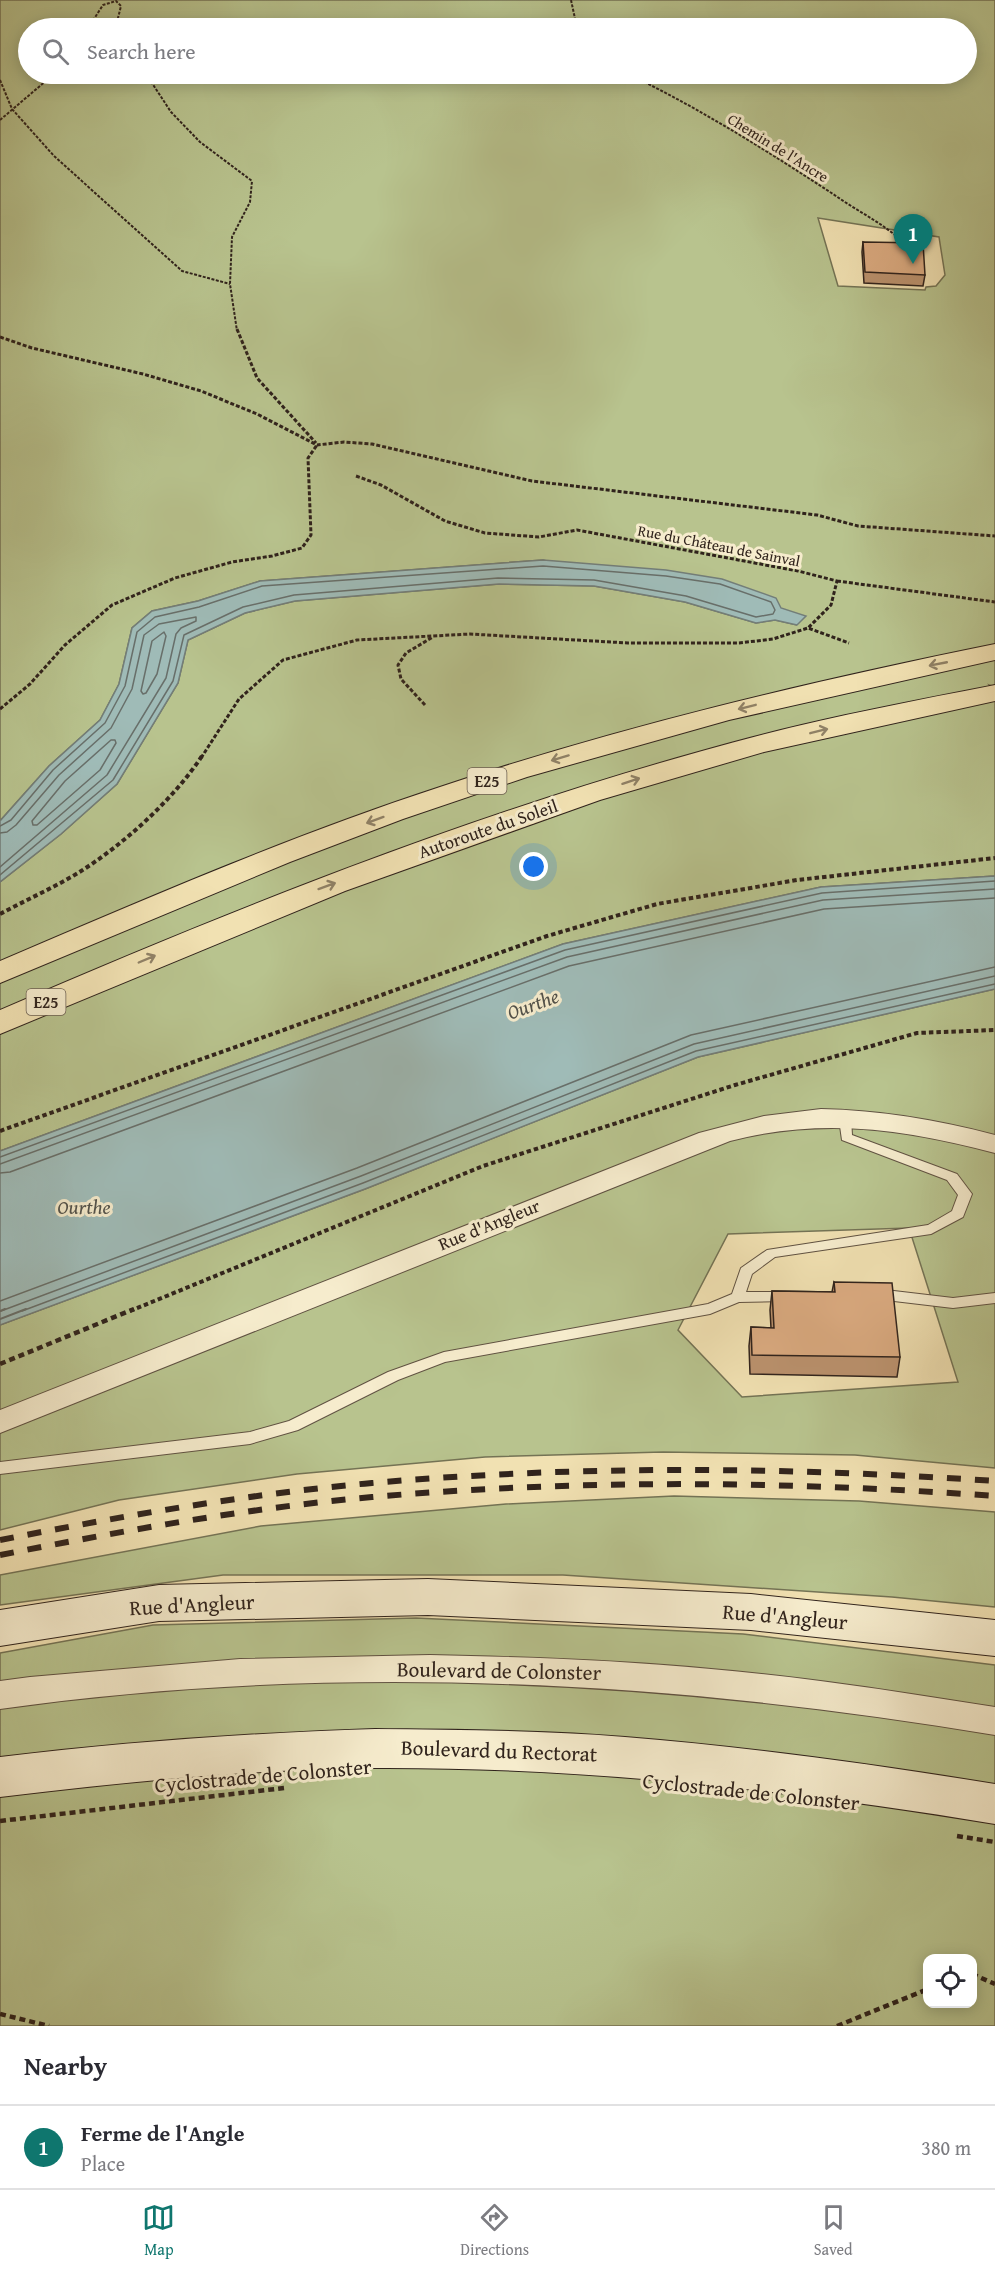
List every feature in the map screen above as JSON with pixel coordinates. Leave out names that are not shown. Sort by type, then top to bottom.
[{"type":"highway","name":"E25","points":[[0,973],[238,871],[449,793],[642,733],[847,682],[995,652]]},
{"type":"highway","name":"Autoroute du Soleil","points":[[0,1023],[278,904],[481,830],[678,766],[877,716],[995,693]]},
{"type":"main road","name":"Rue d'Angleur","points":[[0,1628],[159,1603],[428,1597],[751,1612],[995,1638]]},
{"type":"main road","name":"Boulevard du Rectorat","points":[[0,1777],[78,1766],[285,1751],[370,1747],[532,1749],[700,1761],[798,1772],[995,1804]]},
{"type":"street","name":"Rue d'Angleur","points":[[0,1422],[708,1139],[754,1125],[789,1120],[845,1119],[910,1125],[995,1144]]},
{"type":"street","name":"Boulevard de Colonster","points":[[0,1695],[116,1682],[280,1671],[373,1668],[544,1669],[626,1674],[804,1691],[995,1721]]},
{"type":"lane","points":[[738,1297],[746,1271],[772,1253],[931,1229],[958,1214],[965,1194],[952,1177],[846,1137],[845,1119]]},
{"type":"lane","points":[[860,1293],[952,1303],[995,1298]]},
{"type":"lane","points":[[0,1467],[249,1438],[293,1426],[393,1376],[444,1357],[710,1309],[738,1297],[804,1295]]},
{"type":"path","points":[[570,0],[572,18]]},
{"type":"path","points":[[95,18],[103,6],[116,1],[121,6],[118,18]]},
{"type":"path","points":[[0,80],[12,109],[54,156],[182,271],[230,284]]},
{"type":"path","points":[[0,120],[42,84]]},
{"type":"path","points":[[153,84],[171,112],[192,134],[252,182],[250,202],[232,237],[230,284],[238,336],[257,378],[317,445]]},
{"type":"path","name":"Chemin de l'Ancre","points":[[647,84],[693,108],[794,168],[872,219],[909,249]]},
{"type":"path","points":[[0,337],[32,348],[143,374],[201,391],[257,414],[317,445],[344,442],[372,444],[532,481],[817,515],[858,526],[995,536]]},
{"type":"path","points":[[0,709],[30,684],[65,645],[112,605],[175,578],[232,562],[272,556],[302,548],[311,535],[308,458],[317,445]]},
{"type":"path","name":"Rue du Château de Sainval","points":[[356,476],[390,489],[445,521],[485,533],[539,537],[577,530],[798,571],[837,581],[995,602]]},
{"type":"path","points":[[0,914],[79,872],[140,826],[190,774],[239,699],[283,660],[357,640],[470,634],[628,643],[739,643],[773,639],[808,628],[831,605],[837,581]]},
{"type":"path","points":[[808,628],[849,643]]},
{"type":"path","points":[[425,705],[401,680],[398,665],[406,653],[435,636]]},
{"type":"path","points":[[0,1131],[547,936],[657,904],[797,880],[995,858]]},
{"type":"path","points":[[0,1364],[483,1166],[735,1085],[917,1033],[995,1030]]},
{"type":"path","name":"Cyclostrade de Colonster","points":[[0,1821],[286,1788]]},
{"type":"path","points":[[951,1834],[995,1842]]},
{"type":"path","points":[[977,1976],[995,1984]]},
{"type":"path","points":[[837,2026],[923,1991]]},
{"type":"path","points":[[0,2013],[49,2026]]},
{"type":"green space","points":[[0,0],[995,0],[995,687],[989,685],[995,694],[995,876],[821,887],[563,944],[0,1151],[0,882],[61,834],[117,784],[178,683],[188,640],[245,613],[295,601],[499,584],[594,586],[685,602],[756,623],[775,620],[797,625],[543,560],[260,581],[198,601],[152,611],[132,628],[119,684],[100,720],[49,766],[0,821]],"holes":[[[818,218],[939,237],[945,275],[936,286],[926,287],[925,290],[838,286]]]},
{"type":"green space","points":[[995,989],[995,1468],[855,1455],[663,1452],[485,1457],[297,1474],[119,1500],[0,1530],[0,1325],[365,1189],[698,1057]],"holes":[[[909,1228],[958,1382],[742,1397],[678,1330],[728,1234]]]},
{"type":"green space","points":[[674,1496],[859,1501],[995,1512],[995,1607],[892,1597],[563,1575],[223,1575],[0,1605],[0,1575],[261,1526],[506,1504]]},
{"type":"green space","points":[[416,1618],[743,1634],[995,1665],[995,2026],[0,2026],[0,1653],[153,1625]]},
{"type":"water","points":[[543,560],[666,570],[722,579],[776,598],[781,608],[806,616],[797,625],[775,620],[756,623],[685,602],[594,586],[499,584],[295,601],[245,613],[188,640],[178,683],[117,784],[61,834],[0,882],[0,821],[49,766],[100,720],[119,684],[132,628],[152,611],[198,601],[260,581]]},
{"type":"water","name":"Ourthe","points":[[995,876],[995,989],[698,1057],[365,1189],[0,1325],[0,1151],[563,944],[821,887]]},
{"type":"building","points":[[863,242],[923,243],[925,275],[865,272]]},
{"type":"building","points":[[834,1282],[892,1283],[900,1357],[752,1355],[751,1327],[774,1328],[772,1291],[835,1292]]},
{"type":"railway","points":[[0,1540],[139,1514],[232,1500],[372,1483],[450,1477],[684,1470],[839,1473],[995,1481]]},
{"type":"railway","points":[[0,1555],[232,1514],[372,1497],[451,1491],[684,1484],[839,1487],[995,1496]]},
{"type":"place","name":"Ferme de l'Angle","points":[[913,264]]}]
